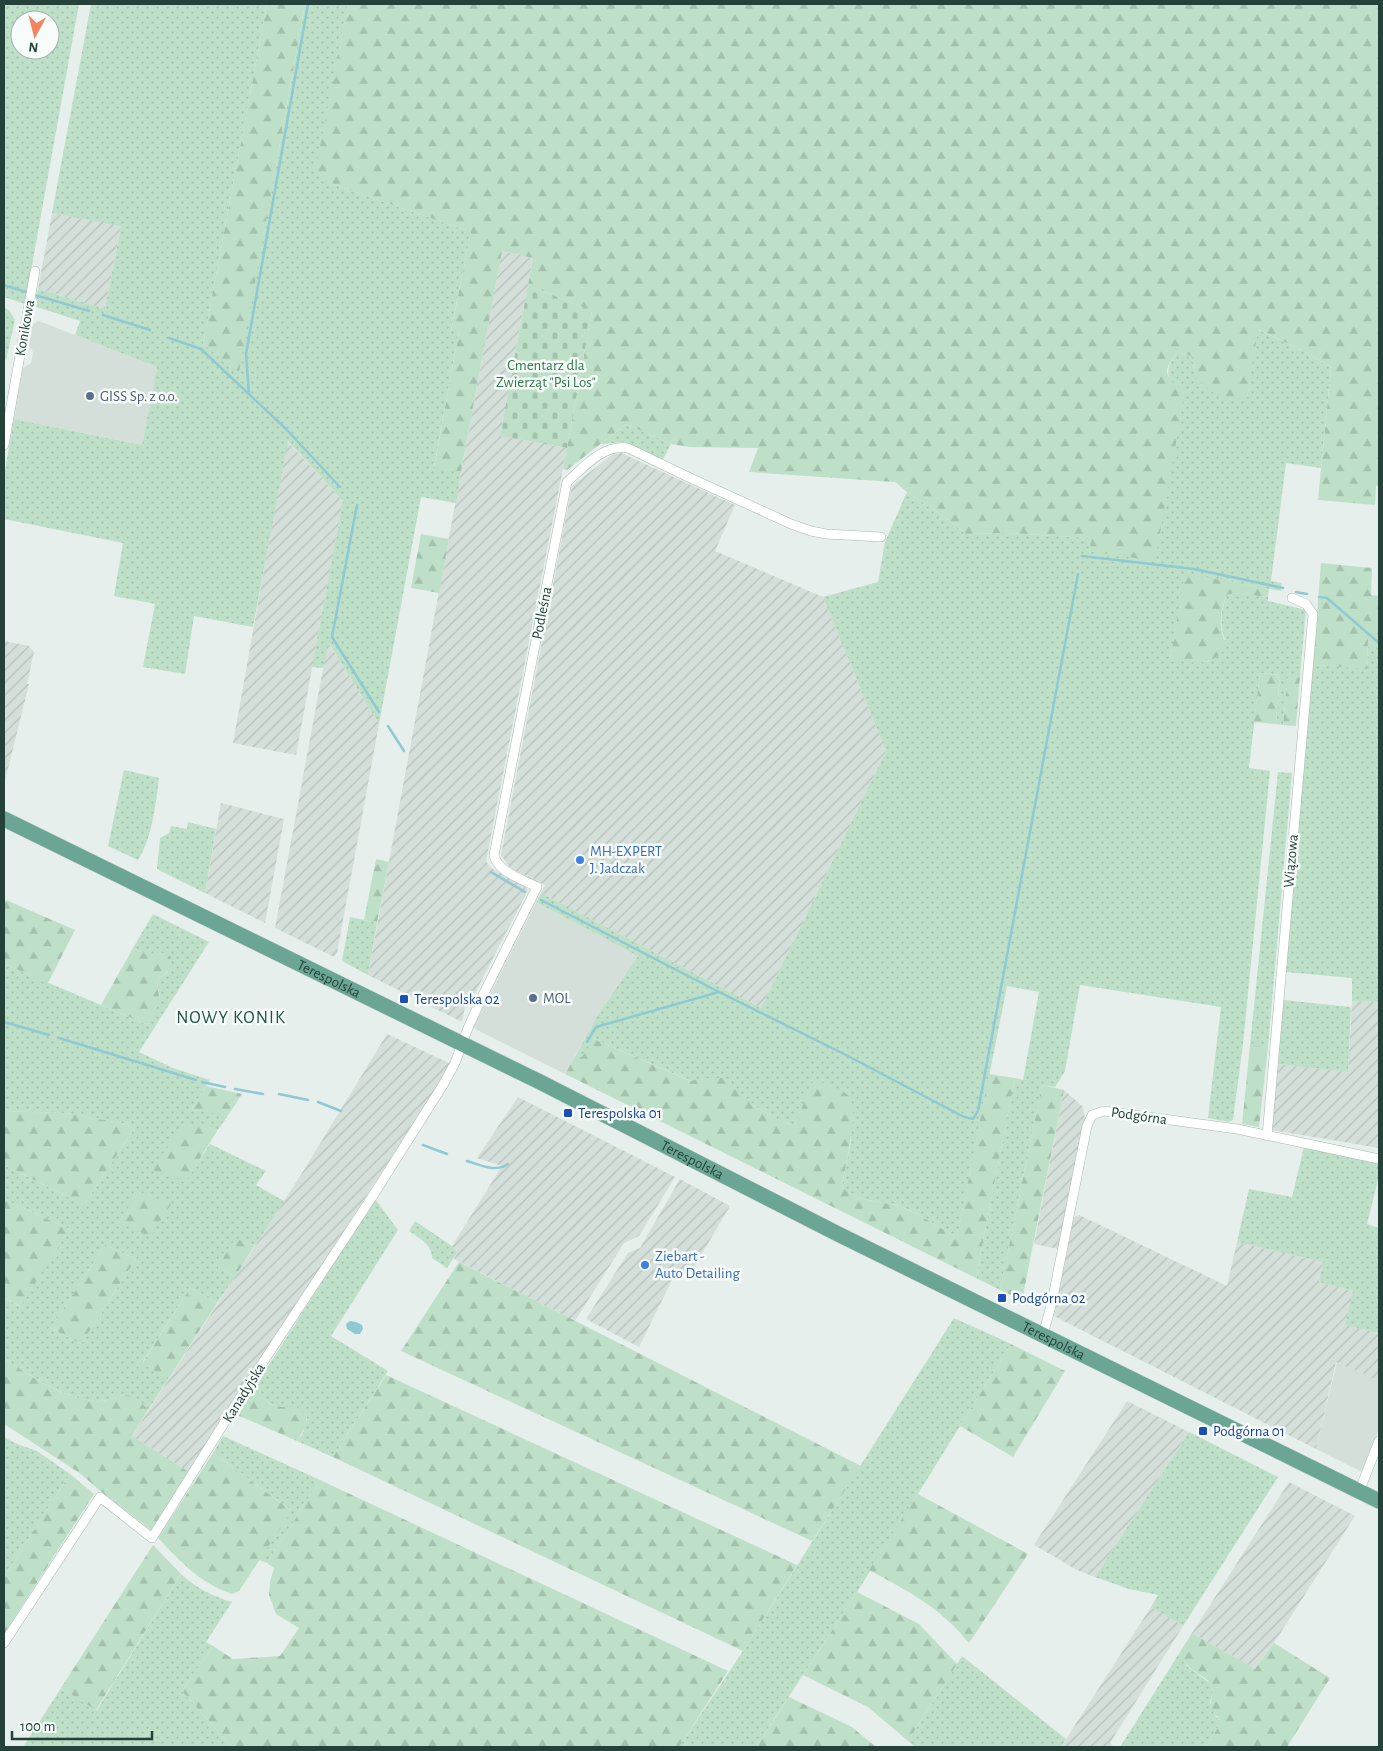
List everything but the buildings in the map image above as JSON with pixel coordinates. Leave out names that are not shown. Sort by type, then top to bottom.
[{"type":"main road","name":"Terespolska","points":[[4,819],[463,1044],[1379,1501]]},
{"type":"street","name":"Konikowa","points":[[4,445],[35,271]]},
{"type":"street","name":"Podleśna","points":[[463,1044],[468,1028],[537,887],[501,868],[494,855],[567,482],[599,454],[619,446],[628,448],[804,528],[826,534],[881,537]]},
{"type":"street","name":"Wiązowa","points":[[1267,1136],[1313,614],[1306,604],[1292,598]]},
{"type":"street","name":"Kanadyjska","points":[[4,1643],[100,1497],[152,1538],[248,1385],[438,1094],[463,1044]]},
{"type":"street","name":"Podgórna","points":[[1043,1335],[1052,1302],[1086,1131],[1092,1115],[1104,1111],[1237,1129],[1379,1159]]},
{"type":"street","points":[[1360,1492],[1379,1441]]},
{"type":"shaded area","points":[[52,213],[121,225],[105,309],[38,289]]},
{"type":"shaded area","points":[[502,251],[533,258],[500,436],[567,448],[486,861],[491,868],[528,890],[470,1003],[466,1001],[462,1022],[368,975]]},
{"type":"shaded area","points":[[39,321],[157,367],[142,445],[14,419],[23,368],[31,363],[33,352],[28,345],[31,325]]},
{"type":"shaded area","points":[[287,441],[343,501],[296,755],[233,743]]},
{"type":"shaded area","points":[[621,453],[735,505],[715,551],[823,597],[886,751],[761,1008],[541,893],[545,885],[510,868],[501,855],[572,486],[613,454]]},
{"type":"shaded area","points":[[4,641],[29,646],[34,652],[27,684],[29,684],[4,785]]},
{"type":"shaded area","points":[[328,642],[379,724],[337,953],[334,957],[275,928]]},
{"type":"shaded area","points":[[221,803],[284,819],[265,923],[205,893]]},
{"type":"shaded area","points":[[536,902],[638,956],[597,1016],[565,1074],[473,1028]]},
{"type":"shaded area","points":[[1352,1001],[1379,1002],[1379,1148],[1272,1130],[1277,1064],[1348,1072]]},
{"type":"shaded area","points":[[387,1034],[451,1064],[189,1472],[132,1436],[302,1173]]},
{"type":"shaded area","points":[[1064,1090],[1083,1107],[1085,1119],[1059,1249],[1034,1244]]},
{"type":"shaded area","points":[[518,1097],[675,1177],[639,1236],[624,1243],[575,1321],[454,1259],[457,1253],[452,1246],[502,1166],[477,1158]]},
{"type":"shaded area","points":[[680,1179],[730,1206],[689,1276],[677,1270],[639,1347],[586,1319],[628,1253],[640,1248]]},
{"type":"shaded area","points":[[1079,1215],[1227,1286],[1237,1242],[1323,1262],[1319,1282],[1353,1291],[1346,1325],[1379,1333],[1379,1381],[1336,1362],[1316,1449],[1054,1316],[1074,1217]]},
{"type":"shaded area","points":[[1337,1362],[1379,1381],[1379,1428],[1364,1473],[1316,1449]]},
{"type":"shaded area","points":[[1127,1401],[1189,1432],[1095,1577],[1077,1570],[1034,1545]]},
{"type":"shaded area","points":[[1289,1482],[1355,1516],[1274,1643],[1255,1669],[1192,1633]]},
{"type":"shaded area","points":[[1151,1607],[1183,1626],[1110,1743],[1114,1747],[1061,1747]]},
{"type":"green space","points":[[4,4],[79,4],[25,304],[4,297]]},
{"type":"green space","points":[[91,4],[267,4],[203,344],[276,166],[305,4],[348,4],[316,172],[335,185],[471,232],[451,330],[459,331],[434,467],[461,472],[456,503],[421,497],[379,724],[329,643],[323,668],[312,667],[343,501],[288,441],[253,627],[194,616],[185,674],[143,667],[155,604],[114,596],[123,543],[4,519],[4,476],[14,419],[142,445],[157,367],[75,335],[80,321],[34,306],[38,289],[105,309],[121,226],[52,213]]},
{"type":"green space","points":[[267,4],[305,4],[239,372],[203,344]]},
{"type":"green space","points":[[348,4],[1379,4],[1379,486],[1376,486],[1375,505],[1318,500],[1331,368],[1309,354],[1258,329],[1247,399],[1220,398],[1197,378],[1191,356],[1178,353],[1169,365],[1167,371],[1170,379],[1185,392],[1155,561],[1089,551],[1092,538],[1006,533],[966,534],[895,482],[749,472],[758,448],[690,447],[671,444],[626,424],[567,470],[563,469],[592,311],[528,285],[533,258],[502,251],[461,472],[434,468],[459,331],[451,331],[471,232],[335,185],[315,172]]},
{"type":"green space","name":"Cmentarz dla Zwierząt \"Psi Los\"","points":[[528,285],[592,311],[567,448],[500,436]]},
{"type":"green space","points":[[4,307],[9,310],[15,320],[6,360],[4,359]]},
{"type":"green space","points":[[1257,329],[1309,354],[1331,368],[1321,468],[1286,463],[1271,581],[1282,583],[1281,591],[1186,574],[1170,659],[1210,661],[1225,639],[1222,617],[1223,605],[1227,595],[1234,593],[1268,597],[1268,601],[1306,610],[1300,677],[1288,676],[1283,725],[1276,724],[1280,675],[1260,673],[1249,768],[1270,771],[1243,1044],[1233,1120],[1229,1122],[1208,1118],[1221,1007],[1080,985],[1065,1071],[1055,1087],[1042,1085],[1000,1290],[976,1278],[1015,1078],[1023,1080],[1039,992],[1007,986],[957,1238],[920,1215],[904,1208],[859,1197],[846,1190],[842,1185],[851,1141],[853,1116],[819,1082],[814,1080],[794,1126],[758,1108],[740,1094],[704,1078],[691,1081],[594,1039],[582,1058],[576,1055],[597,1016],[638,956],[536,902],[541,893],[761,1008],[886,751],[823,597],[878,582],[885,542],[907,492],[966,534],[1006,533],[1093,538],[1090,551],[1170,382],[1168,370],[1172,360],[1178,353],[1191,356],[1197,378],[1247,399]]},
{"type":"green space","points":[[626,424],[671,444],[662,461],[624,442],[601,444]]},
{"type":"green space","points":[[421,534],[449,539],[439,593],[411,588]]},
{"type":"green space","points":[[1321,563],[1372,568],[1371,595],[1379,596],[1379,649],[1368,640],[1367,669],[1313,665]]},
{"type":"green space","points":[[1185,573],[1269,589],[1268,597],[1234,593],[1227,595],[1222,608],[1221,618],[1226,648],[1214,659],[1201,662],[1170,660]]},
{"type":"green space","points":[[1368,640],[1379,649],[1379,1002],[1352,1001],[1352,978],[1285,972],[1313,665],[1367,668]]},
{"type":"green space","points":[[1260,673],[1280,675],[1276,724],[1254,722]]},
{"type":"green space","points":[[1288,675],[1300,677],[1296,726],[1283,725]]},
{"type":"green space","points":[[124,770],[159,778],[150,831],[138,860],[108,846]]},
{"type":"green space","points":[[1278,772],[1292,773],[1268,1047],[1250,1045]]},
{"type":"green space","points":[[188,822],[216,829],[205,893],[157,869],[160,838],[169,833],[171,826],[187,829]]},
{"type":"green space","points":[[376,859],[389,862],[377,923],[364,920]]},
{"type":"green space","points":[[6,900],[75,930],[48,983],[4,964],[4,905]]},
{"type":"green space","points":[[153,914],[209,942],[139,1052],[173,1068],[210,1080],[191,1110],[213,1112],[227,1117],[217,1131],[204,1125],[186,1180],[210,1144],[266,1171],[256,1185],[284,1201],[255,1246],[243,1241],[218,1267],[235,1277],[217,1303],[190,1288],[142,1363],[169,1378],[148,1410],[140,1401],[128,1395],[94,1401],[70,1395],[47,1385],[4,1359],[4,1298],[20,1306],[69,1229],[4,1199],[4,1165],[84,1205],[134,1129],[126,1124],[66,1113],[4,1111],[4,964],[148,1025],[159,999],[157,982],[168,972],[164,953],[150,956],[133,948]],"holes":[[[105,1245],[136,1259],[81,1344],[51,1328]]]},
{"type":"green space","points":[[350,917],[377,923],[368,975],[342,961]]},
{"type":"green space","points":[[133,948],[148,954],[164,953],[171,957],[171,969],[160,977],[157,982],[160,1002],[148,1025],[101,1005]]},
{"type":"green space","points":[[1283,1000],[1351,1007],[1348,1072],[1277,1064]]},
{"type":"green space","points":[[594,1039],[690,1081],[704,1078],[722,1078],[758,1108],[794,1126],[814,1079],[841,1090],[849,1096],[853,1112],[851,1139],[842,1185],[846,1190],[859,1197],[895,1205],[911,1211],[957,1238],[989,1074],[1015,1078],[976,1278],[565,1074],[576,1055],[582,1057]]},
{"type":"green space","points":[[1250,1045],[1268,1047],[1259,1127],[1242,1124]]},
{"type":"green space","points":[[1042,1085],[1064,1090],[1022,1300],[1000,1290]]},
{"type":"green space","points":[[206,1086],[242,1094],[227,1117],[191,1110]]},
{"type":"green space","points":[[4,1111],[66,1113],[126,1124],[134,1129],[84,1205],[4,1165]]},
{"type":"green space","points":[[183,1123],[204,1125],[217,1131],[186,1181],[153,1170]]},
{"type":"green space","points":[[1304,1147],[1379,1162],[1379,1176],[1367,1224],[1379,1228],[1379,1333],[1345,1325],[1353,1291],[1319,1282],[1323,1262],[1237,1242],[1249,1189],[1292,1197]]},
{"type":"green space","points":[[138,1192],[171,1204],[150,1237],[119,1222]]},
{"type":"green space","points":[[4,1199],[69,1229],[21,1306],[4,1298]]},
{"type":"green space","points":[[375,1199],[398,1230],[331,1336],[388,1371],[333,1457],[297,1441],[303,1433],[307,1418],[292,1407],[284,1408],[272,1404],[263,1396],[256,1385]]},
{"type":"green space","points":[[415,1221],[452,1246],[457,1253],[447,1268],[432,1258],[427,1245],[409,1231]]},
{"type":"green space","points":[[235,1239],[254,1246],[235,1277],[218,1267]]},
{"type":"green space","points":[[105,1245],[136,1259],[81,1344],[51,1328]]},
{"type":"green space","points":[[459,1262],[861,1466],[812,1541],[401,1351]]},
{"type":"green space","points":[[190,1288],[217,1303],[169,1378],[142,1364]]},
{"type":"green space","points":[[954,1318],[1011,1344],[857,1592],[756,1747],[679,1747],[743,1651]]},
{"type":"green space","points":[[1011,1344],[1065,1371],[1013,1457],[960,1426]]},
{"type":"green space","points":[[4,1359],[58,1391],[94,1401],[128,1395],[140,1401],[148,1410],[132,1436],[189,1472],[151,1530],[81,1474],[4,1424]]},
{"type":"green space","points":[[386,1375],[797,1565],[743,1651],[333,1457]]},
{"type":"green space","points":[[256,1385],[270,1403],[278,1406],[296,1407],[305,1414],[305,1427],[297,1441],[237,1415]]},
{"type":"green space","points":[[1189,1432],[1278,1477],[1183,1626],[1151,1607],[1158,1595],[1129,1589],[1095,1577]]},
{"type":"green space","points":[[223,1436],[320,1480],[267,1563],[259,1560],[291,1510],[213,1453]]},
{"type":"green space","points":[[4,1437],[37,1451],[70,1474],[4,1577]]},
{"type":"green space","points":[[213,1453],[292,1511],[239,1591],[232,1594],[201,1578],[158,1538]]},
{"type":"green space","points":[[70,1474],[94,1494],[4,1634],[4,1577]]},
{"type":"green space","points":[[320,1480],[728,1671],[679,1747],[232,1747],[182,1691],[213,1646],[233,1659],[280,1656],[299,1628],[276,1614],[269,1595],[274,1568],[267,1563]]},
{"type":"green space","points":[[918,1494],[1028,1554],[969,1643],[947,1620],[923,1601],[869,1570]]},
{"type":"green space","points":[[153,1545],[181,1574],[96,1710],[61,1688]]},
{"type":"green space","points":[[181,1574],[205,1591],[232,1602],[206,1642],[213,1646],[182,1691],[232,1747],[23,1747],[61,1688],[97,1710]]},
{"type":"green space","points":[[857,1592],[919,1624],[957,1664],[908,1741],[868,1707],[803,1675]]},
{"type":"green space","points":[[1192,1633],[1255,1669],[1274,1643],[1330,1678],[1287,1747],[1206,1747],[1222,1721],[1212,1710],[1213,1692],[1210,1683],[1188,1666],[1180,1652]]},
{"type":"green space","points":[[1180,1652],[1187,1666],[1211,1684],[1213,1692],[1210,1702],[1216,1717],[1222,1721],[1206,1747],[1120,1747]]},
{"type":"green space","points":[[962,1656],[1066,1739],[1061,1747],[915,1747],[908,1741]]},
{"type":"green space","points":[[789,1697],[852,1727],[876,1747],[756,1747]]},
{"type":"water","points":[[350,1321],[362,1325],[363,1329],[360,1334],[355,1334],[347,1329],[346,1324]]},
{"type":"waterway","points":[[249,394],[246,354],[308,4]]},
{"type":"waterway","points":[[4,285],[26,292]]},
{"type":"waterway","points":[[35,295],[89,311]]},
{"type":"waterway","points":[[103,315],[150,330]]},
{"type":"waterway","points":[[169,338],[201,349],[286,429],[340,487]]},
{"type":"waterway","points":[[357,505],[332,637],[379,712]]},
{"type":"waterway","points":[[1082,556],[1194,569],[1283,588]]},
{"type":"waterway","points":[[587,1042],[596,1027],[719,992],[844,1054],[964,1117],[973,1119],[978,1111],[1078,574]]},
{"type":"waterway","points":[[1296,592],[1307,594]]},
{"type":"waterway","points":[[1319,597],[1327,598],[1379,643]]},
{"type":"waterway","points":[[388,726],[404,751]]},
{"type":"waterway","points":[[491,872],[525,892]]},
{"type":"waterway","points":[[541,900],[719,992]]},
{"type":"waterway","points":[[4,1022],[49,1035]]},
{"type":"waterway","points":[[59,1038],[196,1080]]},
{"type":"waterway","points":[[202,1082],[225,1087]]},
{"type":"waterway","points":[[235,1089],[263,1094]]},
{"type":"waterway","points":[[279,1094],[308,1100]]},
{"type":"waterway","points":[[318,1102],[341,1111]]},
{"type":"waterway","points":[[423,1145],[447,1154]]},
{"type":"waterway","points":[[467,1161],[493,1168],[503,1167],[508,1164]]},
{"type":"place","name":"GISS Sp. z o.o.","points":[[90,396]]},
{"type":"place","name":"MH-EXPERT J. Jadczak","points":[[580,860]]},
{"type":"place","name":"MOL","points":[[533,998]]},
{"type":"place","name":"Terespolska 02","points":[[404,999]]},
{"type":"place","name":"Terespolska 01","points":[[568,1113]]},
{"type":"place","name":"Ziebart - Auto Detailing","points":[[645,1265]]},
{"type":"place","name":"Podgórna 02","points":[[1002,1298]]},
{"type":"place","name":"Podgórna 01","points":[[1203,1431]]},
{"type":"district","name":"NOWY KONIK","points":[[231,1018]]}]
